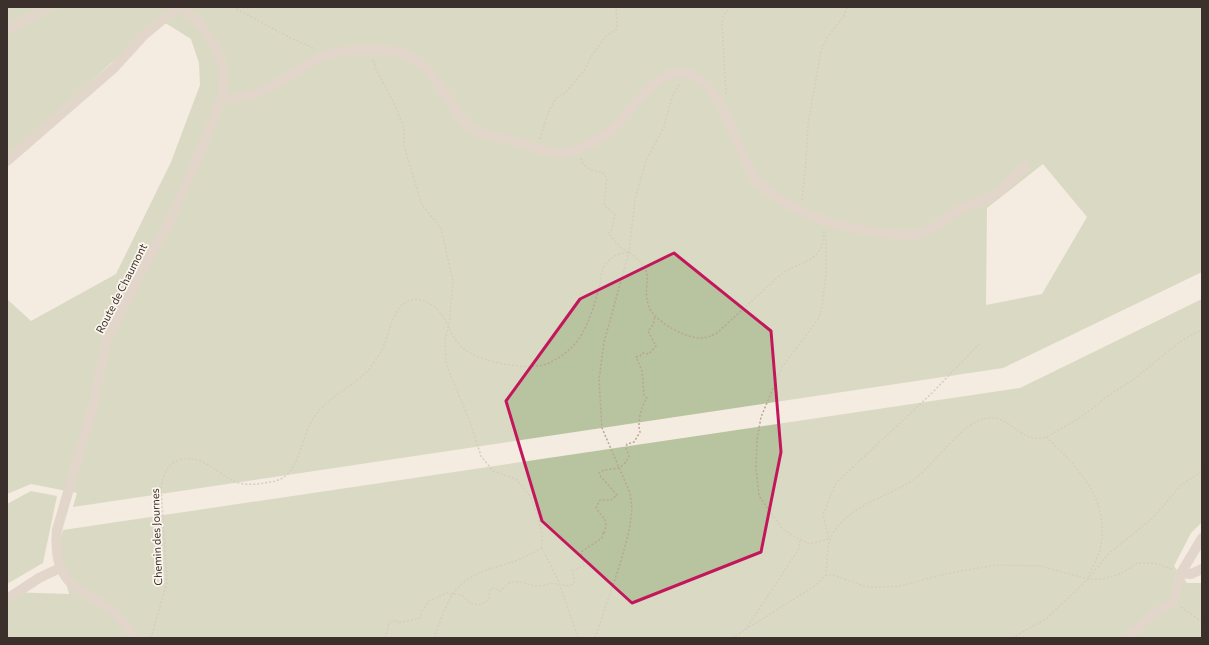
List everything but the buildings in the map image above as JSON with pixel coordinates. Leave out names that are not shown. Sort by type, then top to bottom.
[{"type":"street","points":[[7,30],[49,7]]},
{"type":"street","points":[[7,162],[114,68],[144,35],[178,7]]},
{"type":"street","name":"Route de Chaumont","points":[[135,638],[123,621],[108,608],[80,591],[69,582],[60,568],[56,553],[57,530],[93,406],[107,339],[146,262],[167,227],[201,151],[222,96],[224,70],[216,47],[207,32],[182,7]]},
{"type":"street","points":[[222,96],[230,98],[242,97],[270,87],[318,58],[333,53],[370,50],[396,51],[409,55],[420,62],[431,73],[466,124],[476,131],[538,149],[562,153],[575,150],[592,143],[617,125],[641,95],[655,83],[668,76],[684,73],[696,77],[705,84],[721,105],[755,181],[775,197],[823,221],[845,228],[896,235],[920,234],[942,222],[962,208],[992,197],[1025,167]]},
{"type":"street","points":[[1126,638],[1153,614],[1173,602],[1181,573],[1202,538]]},
{"type":"street","points":[[7,599],[38,578],[60,568]]},
{"type":"street","points":[[1181,573],[1191,574],[1202,569]]},
{"type":"path","points":[[233,7],[289,37],[320,51]]},
{"type":"path","points":[[538,149],[548,113],[555,99],[565,93],[584,71],[591,57],[605,37],[617,29],[616,7]]},
{"type":"path","points":[[726,100],[722,24],[723,17],[730,7]]},
{"type":"path","points":[[793,207],[802,200],[808,124],[821,50],[827,38],[844,16],[847,7]]},
{"type":"path","points":[[370,50],[377,71],[396,107],[404,129],[404,146],[422,205],[441,228],[453,282],[449,325],[445,339],[446,364],[470,422],[481,456],[493,471],[516,479],[530,496],[538,515],[542,534],[542,548],[560,584],[578,638]]},
{"type":"path","points":[[595,638],[620,564],[629,532],[632,509],[630,493],[602,428],[598,380],[604,342],[629,252],[635,199],[646,161],[664,127],[672,97],[684,73]]},
{"type":"path","points":[[575,150],[584,166],[590,170],[602,172],[607,178],[604,205],[615,214],[612,230],[608,233],[621,248],[629,252],[645,267],[648,276],[649,306],[655,316],[666,325],[683,333],[699,338],[708,337],[717,333],[778,276],[786,270],[812,259],[818,254],[821,249],[824,233]]},
{"type":"path","points":[[823,221],[826,242],[826,273],[824,292],[818,318],[782,368],[761,417],[757,440],[756,469],[759,496],[782,528],[809,544],[829,539],[849,515],[917,477],[955,439],[977,422],[986,418],[995,417],[1027,436],[1037,438],[1046,437],[1084,415],[1108,396],[1131,381],[1188,336],[1202,330]]},
{"type":"path","name":"Chemin des Journes","points":[[151,638],[167,582],[161,489],[162,481],[168,468],[174,463],[188,458],[204,462],[228,478],[245,484],[273,482],[285,477],[293,467],[316,414],[370,368],[381,352],[389,327],[402,305],[409,300],[417,299],[425,301],[437,308],[461,346],[469,353],[482,358],[523,366],[538,367],[548,364],[566,353],[583,333],[593,308],[603,268],[610,259],[619,253],[629,252]]},
{"type":"path","points":[[385,638],[388,624],[396,620],[398,623],[402,624],[420,618],[421,612],[429,601],[436,599],[443,593],[462,595],[470,603],[475,605],[486,602],[489,599],[490,589],[493,588],[501,592],[505,586],[515,582],[525,582],[536,587],[547,586],[550,583],[569,586],[574,583],[572,574],[573,570],[584,566],[582,551],[602,538],[607,522],[596,508],[597,503],[600,500],[611,500],[617,495],[600,477],[599,473],[603,470],[615,470],[623,466],[629,456],[626,448],[627,444],[634,442],[640,432],[638,427],[640,410],[647,398],[644,395],[642,371],[636,357],[640,356],[642,352],[650,353],[656,346],[648,331],[652,326],[655,316]]},
{"type":"path","points":[[732,638],[816,585],[826,574],[829,539],[823,515],[835,484],[932,393],[979,344]]},
{"type":"path","points":[[1046,437],[1073,462],[1102,511],[1103,523],[1100,547],[1088,579]]},
{"type":"path","points":[[1012,638],[1046,619],[1088,579],[1109,553],[1152,519],[1180,486],[1202,471]]},
{"type":"path","points":[[744,631],[799,549],[800,540]]},
{"type":"path","points":[[434,638],[445,608],[454,593],[471,576],[490,568],[513,562],[542,548]]},
{"type":"path","points":[[826,574],[867,587],[881,587],[900,586],[945,574],[996,565],[1040,566],[1088,579],[1103,579],[1120,574],[1138,563],[1155,563],[1181,573]]},
{"type":"path","points":[[1173,602],[1202,622]]},
{"type":"highlighted area","points":[[674,253],[771,331],[781,452],[761,552],[632,603],[542,521],[506,401],[580,299]]},
{"type":"green space","points":[[7,7],[1202,7],[1202,272],[1003,368],[73,507],[77,493],[31,484],[7,494],[7,299],[31,321],[116,274],[171,162],[200,85],[199,63],[191,39],[159,19],[7,159]],"holes":[[[1043,164],[1087,217],[1042,294],[986,305],[987,208]]]},
{"type":"green space","points":[[1202,299],[1202,522],[1191,533],[1174,566],[1187,583],[1202,583],[1202,638],[7,638],[7,592],[69,594],[58,551],[63,530],[1020,388]]},
{"type":"green space","points":[[31,491],[57,496],[43,563],[7,584],[7,504]]}]
